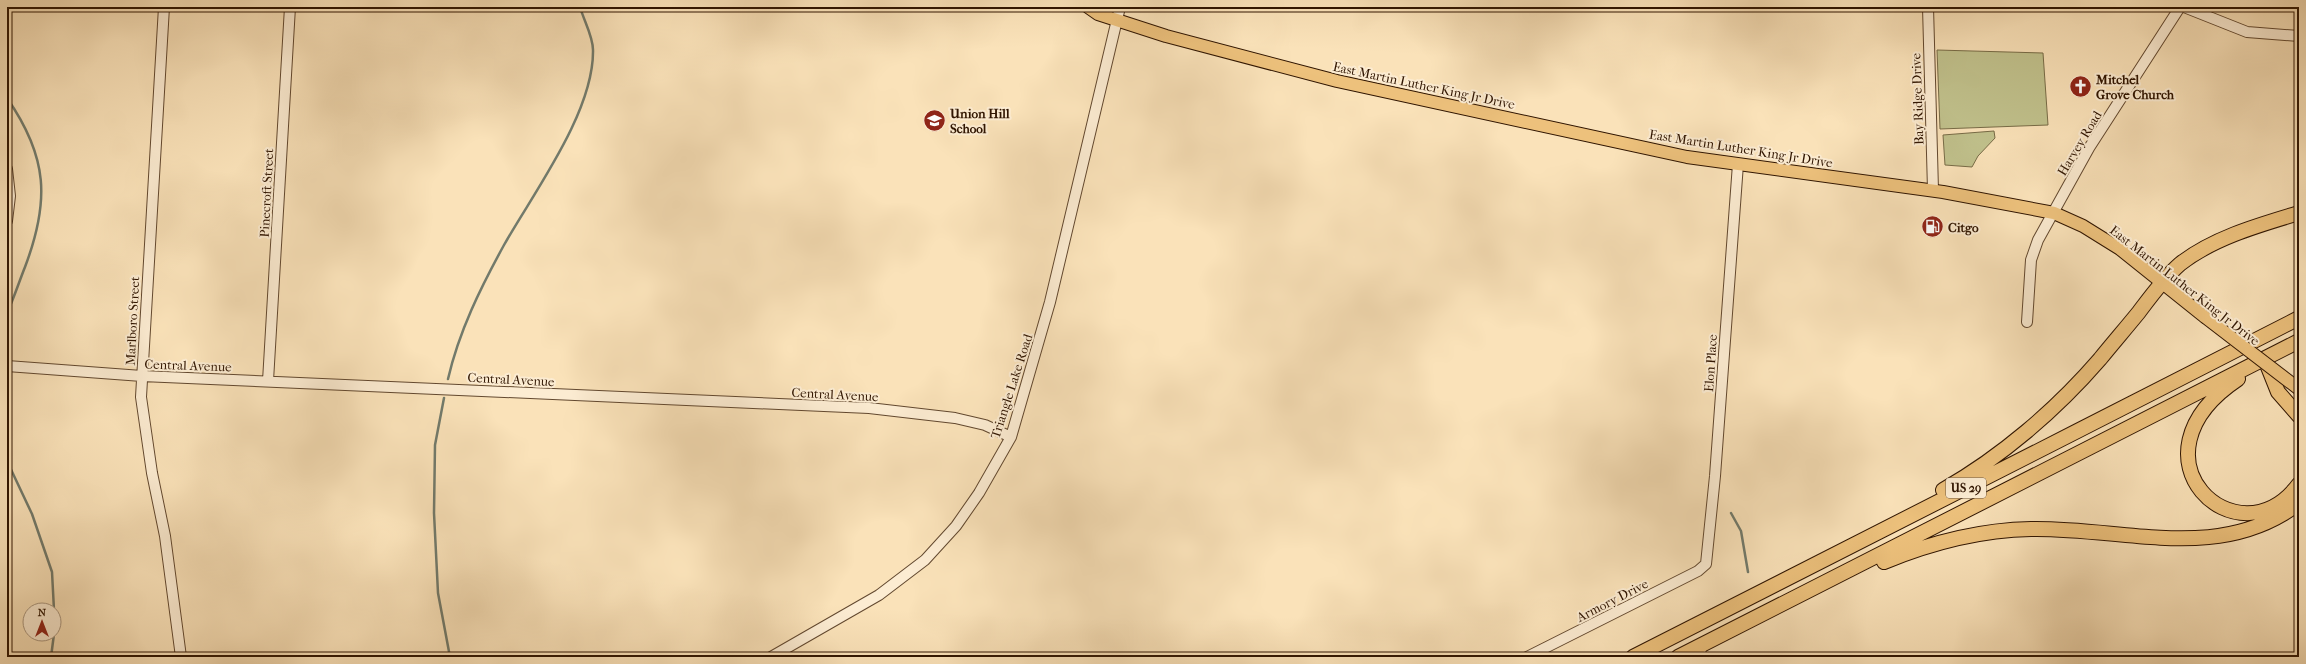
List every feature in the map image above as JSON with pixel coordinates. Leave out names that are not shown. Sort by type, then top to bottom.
[{"type":"highway","points":[[1861,540],[1896,516],[1966,476],[2033,425],[2099,360],[2161,283],[2180,264],[2214,244],[2254,227],[2299,213]]},
{"type":"highway","name":"US 29","points":[[1632,657],[1783,583],[1861,540],[2299,318]]},
{"type":"highway","name":"US 29","points":[[1678,657],[1701,651],[1798,597],[2299,341]]},
{"type":"highway","points":[[2279,351],[2228,385],[2208,404],[2190,433],[2189,465],[2193,479],[2201,493],[2222,508],[2242,512],[2262,511],[2276,506],[2286,499],[2299,484]]},
{"type":"highway","points":[[2268,367],[2278,392],[2299,416]]},
{"type":"highway","points":[[1798,597],[1909,552],[1968,536],[1997,531],[2058,529],[2202,539],[2248,531],[2273,520],[2299,503]]},
{"type":"main road","name":"East Martin Luther King Jr Drive","points":[[1088,7],[1098,14],[1166,36],[1337,81],[1687,157],[1933,190],[2054,213],[2082,226],[2120,249],[2268,367],[2299,389]]},
{"type":"street","name":"Marlboro Street","points":[[164,7],[141,397],[146,438],[165,536],[180,657]]},
{"type":"street","name":"Pinecroft Street","points":[[268,381],[290,7]]},
{"type":"street","name":"Triangle Lake Road","points":[[771,657],[879,595],[925,560],[956,526],[979,493],[1011,437],[1050,302],[1118,21],[1120,7]]},
{"type":"street","name":"Bay Ridge Drive","points":[[1928,7],[1933,190]]},
{"type":"street","name":"Harvey Road","points":[[2027,322],[2031,260],[2038,240],[2089,148],[2180,7]]},
{"type":"street","points":[[2184,7],[2247,32],[2299,36]]},
{"type":"street","name":"Elon Place","points":[[1706,564],[1715,476],[1738,164]]},
{"type":"street","points":[[7,169],[10,196],[7,221]]},
{"type":"street","name":"Central Avenue","points":[[7,366],[142,376],[869,408],[954,418],[985,425],[1011,437]]},
{"type":"street","name":"Armory Drive","points":[[1528,657],[1691,574],[1706,564]]},
{"type":"green space","points":[[1937,50],[2043,53],[2048,125],[1940,129]]},
{"type":"green space","points":[[1994,131],[1995,138],[1978,156],[1972,167],[1945,165],[1943,135]]},
{"type":"waterway","points":[[448,379],[464,327],[479,293],[504,245],[560,151],[584,99],[591,74],[593,45],[580,7]]},
{"type":"waterway","points":[[7,98],[21,119],[31,140],[41,180],[41,200],[33,243],[7,313]]},
{"type":"waterway","points":[[444,398],[435,445],[434,513],[438,593],[450,657]]},
{"type":"waterway","points":[[7,461],[32,514],[52,572],[54,602]]},
{"type":"waterway","points":[[1731,513],[1741,531],[1748,572]]},
{"type":"waterway","points":[[51,657],[53,642]]},
{"type":"place","name":"Mitchel Grove Church","points":[[2080,86]]},
{"type":"place","name":"Union Hill School","points":[[935,120]]},
{"type":"place","name":"Citgo","points":[[1933,227]]}]
